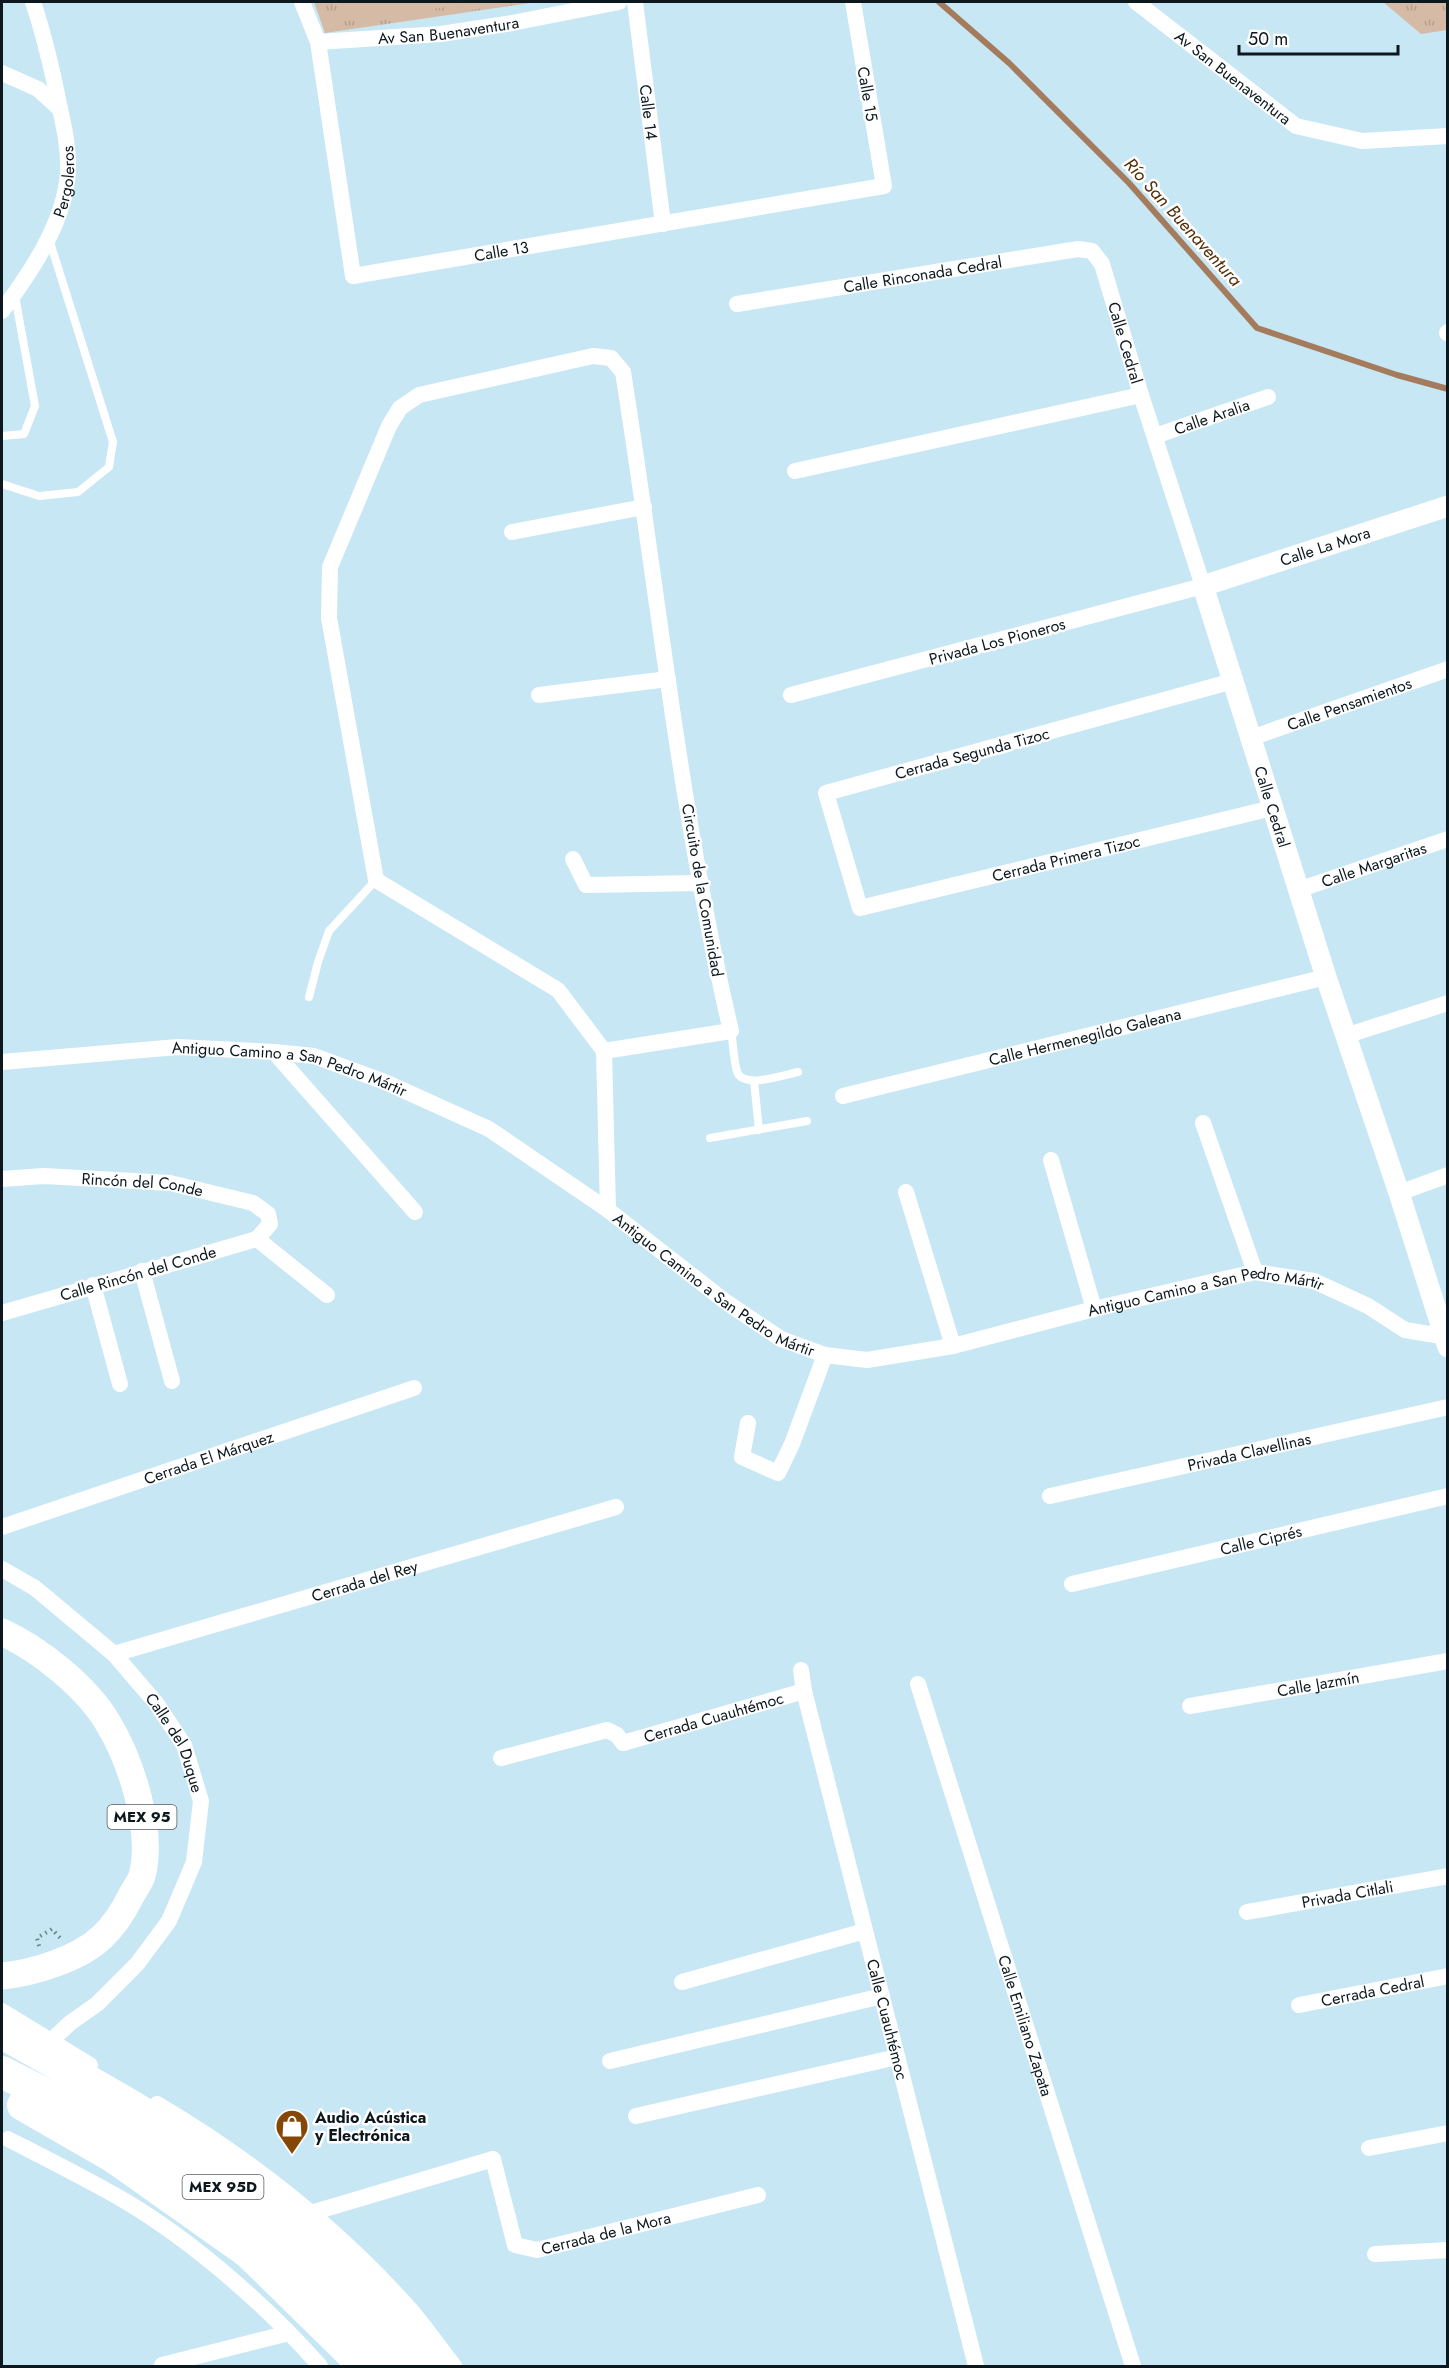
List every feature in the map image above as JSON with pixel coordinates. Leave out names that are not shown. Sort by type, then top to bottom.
[{"type":"highway","points":[[2,2033],[120,2100],[198,2149],[294,2225],[384,2313],[430,2367]]},
{"type":"highway","name":"MEX 95D","points":[[2,2050],[112,2112],[226,2189],[320,2266],[411,2367]]},
{"type":"highway","points":[[2,2072],[109,2126],[214,2196],[316,2283],[393,2367]]},
{"type":"highway","name":"MEX 95D","points":[[2,2092],[116,2158],[249,2253],[350,2352],[362,2367]]},
{"type":"main road","name":"MEX 95","points":[[2,1632],[48,1660],[86,1693],[108,1722],[123,1753],[139,1797],[145,1834],[142,1876],[124,1910],[102,1938],[64,1961],[2,1976]]},
{"type":"street","name":"Pergoleros","points":[[2,311],[48,237],[61,205],[68,173],[66,132],[47,46],[33,2]]},
{"type":"street","points":[[302,2],[318,42]]},
{"type":"street","name":"Av San Buenaventura","points":[[318,42],[441,34],[619,2]]},
{"type":"street","name":"Calle 14","points":[[635,2],[663,224]]},
{"type":"street","name":"Calle 15","points":[[853,2],[884,186]]},
{"type":"street","name":"Av San Buenaventura","points":[[1136,2],[1296,126],[1362,141],[1448,136]]},
{"type":"street","name":"Calle 13","points":[[318,42],[353,276],[884,186]]},
{"type":"street","points":[[2,73],[38,89],[60,109]]},
{"type":"street","name":"Calle Rinconada Cedral","points":[[737,304],[1078,249],[1092,251],[1101,264]]},
{"type":"street","name":"Calle Cedral","points":[[1101,264],[1298,890],[1447,1341]]},
{"type":"street","name":"Circuito de la Comunidad","points":[[376,880],[329,618],[330,567],[389,426],[400,408],[419,395],[593,356],[611,358],[623,372],[645,507],[668,679],[701,883],[716,967],[731,1031]]},
{"type":"street","points":[[795,471],[1141,395]]},
{"type":"street","name":"Calle Aralia","points":[[1155,436],[1268,397]]},
{"type":"street","name":"Calle La Mora","points":[[1203,586],[1448,506]]},
{"type":"street","points":[[512,532],[645,507]]},
{"type":"street","name":"Privada Los Pioneros","points":[[791,695],[1203,586]]},
{"type":"street","name":"Calle Pensamientos","points":[[1251,738],[1448,669]]},
{"type":"street","points":[[539,695],[668,679]]},
{"type":"street","name":"Cerrada Segunda Tizoc","points":[[860,908],[826,793],[1233,681]]},
{"type":"street","name":"Cerrada Primera Tizoc","points":[[860,908],[1272,807]]},
{"type":"street","name":"Calle Margaritas","points":[[1298,890],[1448,839]]},
{"type":"street","points":[[573,859],[586,885],[701,883]]},
{"type":"street","points":[[376,880],[558,990],[604,1051],[608,1210]]},
{"type":"street","name":"Calle Hermenegildo Galeana","points":[[843,1096],[1326,977]]},
{"type":"street","points":[[1345,1036],[1448,1003]]},
{"type":"street","points":[[604,1051],[731,1031]]},
{"type":"street","name":"Antiguo Camino a San Pedro Mártir","points":[[2,1062],[178,1047],[314,1056],[386,1082],[489,1129],[608,1210],[726,1302],[781,1339],[825,1355],[867,1360],[953,1346],[1094,1309],[1255,1272],[1314,1281],[1368,1306],[1405,1330],[1447,1341]]},
{"type":"street","points":[[274,1052],[415,1212]]},
{"type":"street","points":[[1203,1123],[1255,1272]]},
{"type":"street","points":[[1051,1160],[1094,1309]]},
{"type":"street","points":[[1399,1193],[1448,1175]]},
{"type":"street","name":"Rincón del Conde","points":[[2,1179],[44,1176],[170,1183],[253,1203],[268,1214],[270,1224],[257,1239]]},
{"type":"street","points":[[906,1192],[953,1346]]},
{"type":"street","points":[[257,1239],[327,1295]]},
{"type":"street","name":"Calle Rincón del Conde","points":[[2,1313],[257,1239]]},
{"type":"street","points":[[142,1271],[172,1381]]},
{"type":"street","points":[[93,1285],[120,1384]]},
{"type":"street","points":[[748,1423],[742,1457],[778,1473],[792,1444],[825,1355]]},
{"type":"street","name":"Cerrada El Márquez","points":[[2,1527],[414,1388]]},
{"type":"street","name":"Privada Clavellinas","points":[[1050,1496],[1448,1407]]},
{"type":"street","name":"Calle Ciprés","points":[[1072,1584],[1448,1496]]},
{"type":"street","name":"Cerrada del Rey","points":[[114,1654],[616,1507]]},
{"type":"street","name":"Calle del Duque","points":[[2,1569],[35,1588],[114,1654],[156,1703],[183,1744],[201,1802],[194,1862],[169,1921],[137,1964],[97,2004],[70,2023],[51,2041]]},
{"type":"street","name":"Calle Jazmín","points":[[1190,1706],[1448,1661]]},
{"type":"street","name":"Calle Cuauhtémoc","points":[[801,1670],[804,1691],[976,2367]]},
{"type":"street","name":"Calle Emiliano Zapata","points":[[918,1684],[1133,2367]]},
{"type":"street","name":"Cerrada Cuauhtémoc","points":[[501,1758],[607,1730],[618,1735],[623,1743],[804,1691]]},
{"type":"street","name":"Privada Citlali","points":[[1247,1912],[1448,1876]]},
{"type":"street","points":[[682,1982],[865,1930]]},
{"type":"street","name":"Cerrada Cedral","points":[[1299,2005],[1448,1976]]},
{"type":"street","points":[[610,2061],[882,1996]]},
{"type":"street","points":[[2,2011],[207,2134],[311,2212],[410,2309],[454,2367]]},
{"type":"street","points":[[636,2115],[897,2057]]},
{"type":"street","points":[[1369,2148],[1448,2133]]},
{"type":"street","points":[[8,2139],[127,2202],[190,2245],[289,2333],[320,2367]]},
{"type":"street","name":"Cerrada de la Mora","points":[[311,2212],[493,2159],[515,2246],[537,2250],[758,2195]]},
{"type":"street","points":[[1374,2254],[1448,2250]]},
{"type":"street","points":[[162,2365],[289,2333]]},
{"type":"lane","points":[[2,484],[39,496],[78,492],[109,467],[113,442],[48,237]]},
{"type":"lane","points":[[2,436],[24,434],[35,406],[14,294]]},
{"type":"lane","points":[[309,998],[329,931],[376,880]]},
{"type":"lane","points":[[731,1031],[738,1073],[745,1080],[754,1081],[798,1072]]},
{"type":"lane","points":[[754,1081],[759,1130]]},
{"type":"lane","points":[[710,1138],[807,1121]]},
{"type":"green space","points":[[314,2],[537,2],[325,33]]},
{"type":"green space","points":[[337,2],[446,2],[447,7],[338,22]]},
{"type":"green space","points":[[457,2],[519,2],[459,12]]},
{"type":"green space","points":[[1383,2],[1447,2],[1447,30],[1421,34]]},
{"type":"waterway","name":"Río San Buenaventura","points":[[939,2],[1009,63],[1129,183],[1257,328],[1397,375],[1448,389]]},
{"type":"place","name":"Audio Acústica y Electrónica","points":[[292,2155]]}]
